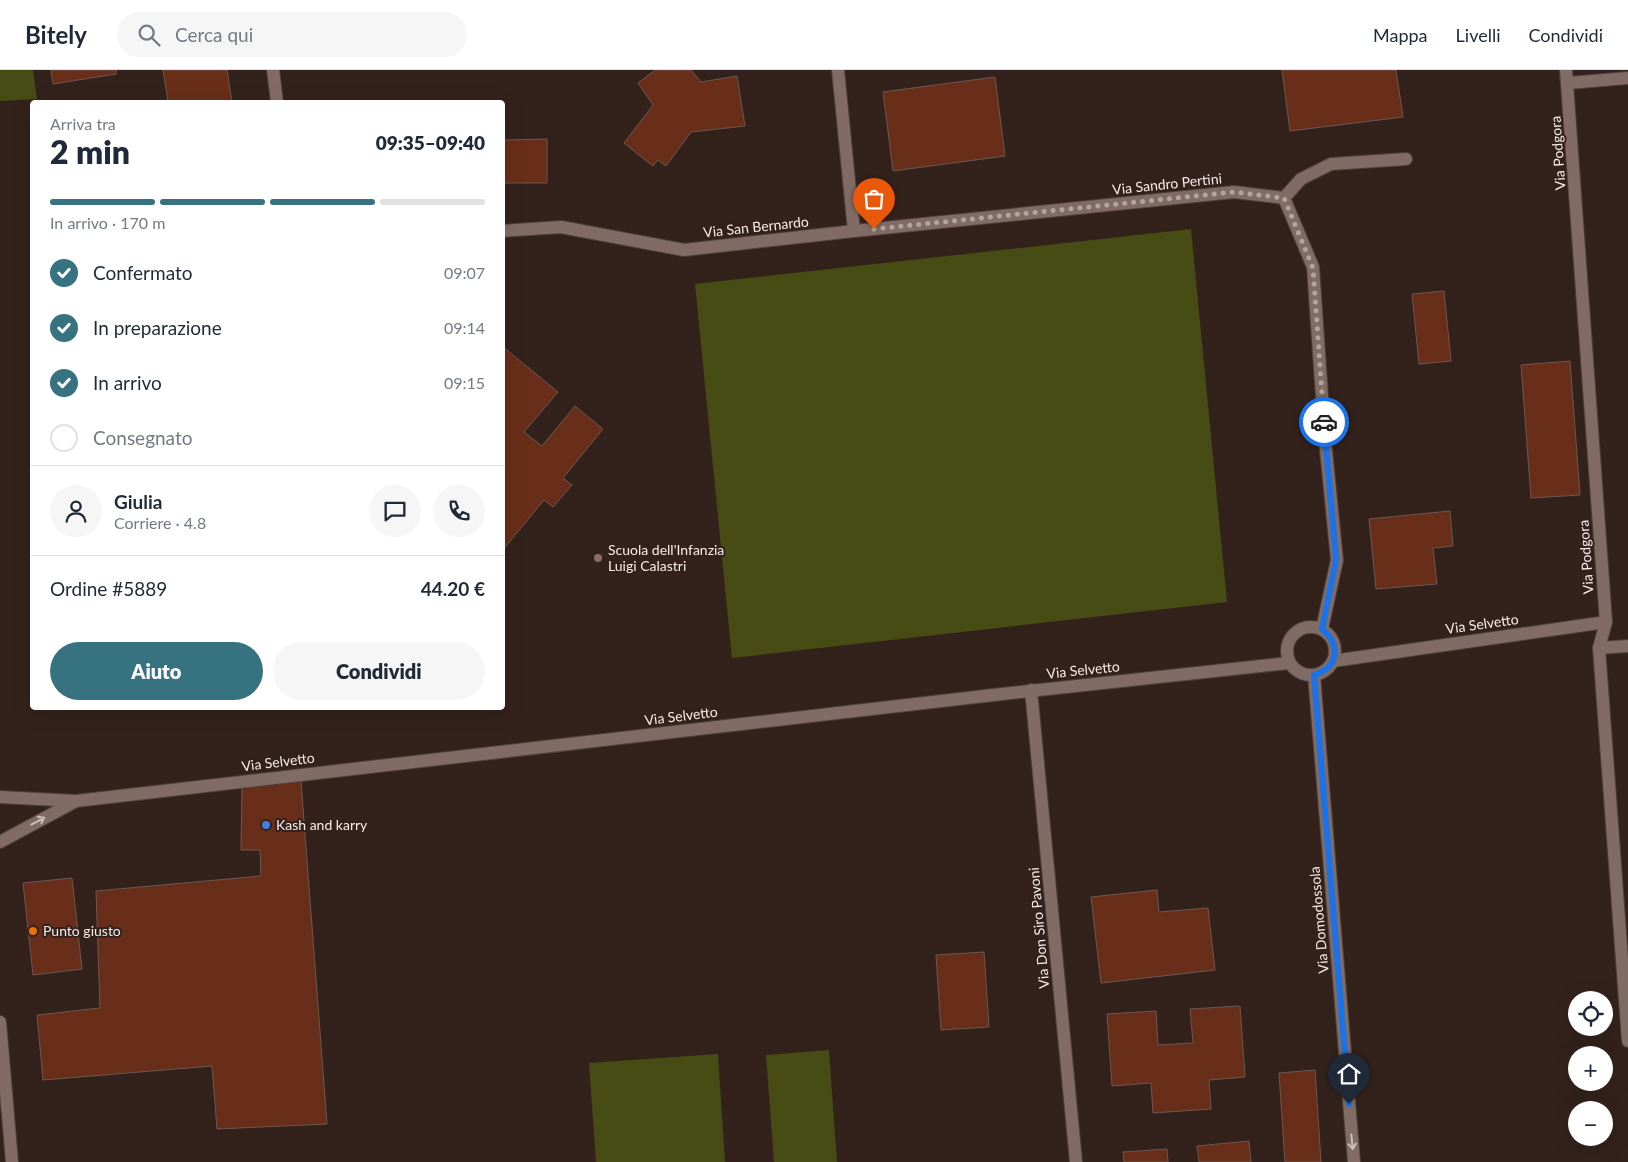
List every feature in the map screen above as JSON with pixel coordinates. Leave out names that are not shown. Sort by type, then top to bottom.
[{"type":"street","points":[[273,70],[278,100]]},
{"type":"street","points":[[838,70],[854,231]]},
{"type":"street","points":[[1567,76],[1628,78]]},
{"type":"street","name":"Via Podgora","points":[[1567,76],[1606,622],[1599,648],[1628,1041]]},
{"type":"street","points":[[1322,629],[1336,560],[1325,440],[1313,268],[1284,198],[1301,179],[1331,164],[1406,159]]},
{"type":"street","name":"Via Sandro Pertini","points":[[854,231],[1234,192],[1284,198]]},
{"type":"street","name":"Via San Bernardo","points":[[505,231],[561,227],[684,250],[854,231]]},
{"type":"street","name":"Via Selvetto","points":[[1333,661],[1606,622]]},
{"type":"street","points":[[1307,627],[1322,629],[1333,640],[1335,655],[1333,661],[1322,672],[1314,675],[1300,672],[1290,663],[1286,648],[1293,634],[1307,627]]},
{"type":"street","points":[[1599,648],[1628,646]]},
{"type":"street","name":"Via Selvetto","points":[[0,797],[76,801],[1031,690],[1290,663]]},
{"type":"street","name":"Via Domodossola","points":[[1314,675],[1354,1162]]},
{"type":"street","name":"Via Don Siro Pavoni","points":[[1031,690],[1076,1162]]},
{"type":"street","name":"Via Selvetto","points":[[0,842],[76,801]]},
{"type":"street","points":[[0,1022],[12,1162]]},
{"type":"green space","points":[[0,70],[33,70],[37,99],[0,101]]},
{"type":"green space","points":[[1191,229],[1227,602],[732,658],[695,284]]},
{"type":"green space","points":[[829,1050],[837,1162],[774,1162],[766,1055]]},
{"type":"green space","points":[[718,1054],[725,1162],[596,1162],[589,1063]]},
{"type":"building","points":[[51,70],[116,70],[116,74],[53,84]]},
{"type":"building","points":[[163,70],[227,70],[232,100],[168,100]]},
{"type":"building","points":[[655,70],[691,70],[701,82],[737,76],[745,126],[691,132],[666,166],[658,160],[653,166],[624,143],[653,105],[638,83]]},
{"type":"building","points":[[1282,70],[1396,70],[1403,117],[1290,131]]},
{"type":"building","points":[[995,77],[1005,156],[893,171],[883,92]]},
{"type":"building","points":[[547,139],[547,183],[505,183],[505,140]]},
{"type":"building","points":[[1444,291],[1451,361],[1419,364],[1412,294]]},
{"type":"building","points":[[505,348],[558,392],[524,432],[542,446],[575,406],[603,429],[563,478],[572,485],[553,507],[544,500],[505,547]]},
{"type":"building","points":[[1570,361],[1580,495],[1531,498],[1521,365]]},
{"type":"building","points":[[1450,511],[1453,546],[1433,548],[1437,584],[1376,589],[1369,519]]},
{"type":"building","points":[[301,781],[327,1124],[217,1129],[212,1066],[43,1080],[37,1015],[100,1008],[96,891],[261,876],[260,850],[241,850],[242,786]]},
{"type":"building","points":[[72,878],[82,969],[33,975],[23,883]]},
{"type":"building","points":[[1157,890],[1159,912],[1208,908],[1215,970],[1101,983],[1091,897]]},
{"type":"building","points":[[984,952],[989,1027],[941,1030],[936,955]]},
{"type":"building","points":[[1240,1006],[1245,1077],[1209,1080],[1211,1109],[1153,1113],[1151,1083],[1112,1086],[1107,1014],[1156,1011],[1158,1045],[1193,1043],[1190,1009]]},
{"type":"building","points":[[1315,1070],[1321,1162],[1285,1162],[1279,1073]]},
{"type":"building","points":[[1249,1141],[1251,1162],[1199,1162],[1197,1146]]},
{"type":"building","points":[[1167,1149],[1168,1162],[1124,1162],[1123,1152]]},
{"type":"way so far","points":[[874,229],[1234,192],[1284,198],[1313,268],[1324,422]]},
{"type":"place","name":"Scuola dell'Infanzia Luigi Calastri","points":[[598,558]]},
{"type":"place","name":"Kash and karry","points":[[266,825]]},
{"type":"place","name":"Punto giusto","points":[[33,931]]},
{"type":"route","points":[[1324,422],[1336,560],[1322,629],[1333,640],[1335,655],[1328,667],[1314,675],[1349,1104]]}]
